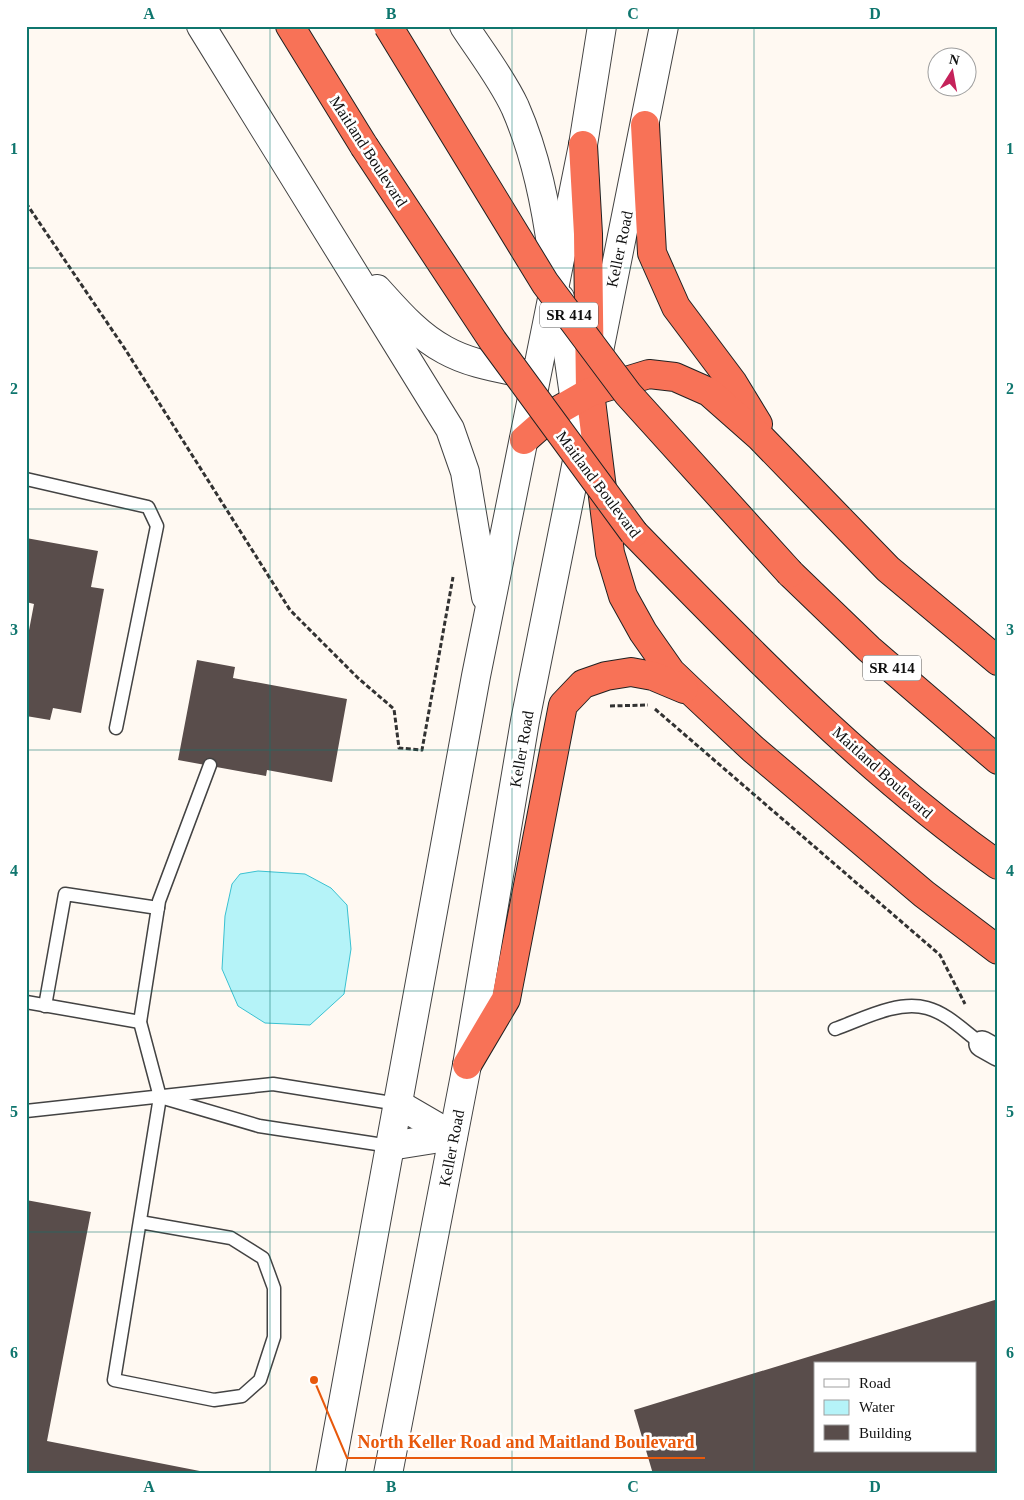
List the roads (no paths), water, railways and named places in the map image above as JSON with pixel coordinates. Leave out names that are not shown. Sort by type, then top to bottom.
[{"type":"highway","name":"Maitland Boulevard","points":[[290,26],[364,146],[493,341],[634,533],[794,693],[942,825],[998,865]]},
{"type":"highway","name":"SR 414","points":[[388,26],[551,290],[628,394],[790,573],[869,649],[998,760]]},
{"type":"highway","points":[[645,125],[652,253],[676,307],[733,383],[778,455]]},
{"type":"highway","points":[[583,145],[588,234],[580,348],[583,396],[610,553],[623,596],[643,632],[671,672],[692,692],[753,749],[910,882],[998,950]]},
{"type":"highway","points":[[524,440],[557,411],[583,396],[649,374],[675,377],[709,392],[778,455],[888,570],[998,661]]},
{"type":"highway","points":[[467,1065],[506,999],[563,704],[583,684],[606,676],[631,672],[653,676],[692,692]]},
{"type":"street","points":[[201,26],[450,429],[465,472],[488,615]]},
{"type":"street","points":[[464,26],[514,106],[534,160],[547,216],[556,276],[580,348]]},
{"type":"street","points":[[330,1474],[488,615],[583,145],[602,26]]},
{"type":"street","name":"Keller Road","points":[[388,1474],[467,1065],[525,721],[579,447],[583,396],[609,302],[664,26]]},
{"type":"street","points":[[325,227],[377,289],[414,328],[445,350],[477,363],[527,374],[538,370],[580,348],[609,302]]},
{"type":"street","points":[[398,1104],[453,1136]]},
{"type":"street","points":[[390,1146],[453,1136]]},
{"type":"lane","points":[[26,479],[148,507],[157,526],[116,728]]},
{"type":"lane","points":[[140,1222],[231,1238],[263,1258],[274,1288],[274,1337],[260,1380],[242,1396],[214,1400],[114,1380],[160,1097],[140,1022],[158,908],[210,765]]},
{"type":"lane","points":[[44,1006],[65,894],[158,908]]},
{"type":"lane","points":[[26,1002],[140,1022]]},
{"type":"lane","points":[[835,1029],[885,1010],[909,1006],[928,1008],[943,1015],[990,1049]]},
{"type":"lane","points":[[26,1111],[273,1084],[398,1104]]},
{"type":"lane","points":[[160,1097],[259,1126],[390,1146]]},
{"type":"water","points":[[258,871],[305,874],[331,888],[347,905],[351,949],[344,994],[310,1025],[265,1023],[238,1006],[222,969],[225,916],[232,884],[240,874]]},
{"type":"place","name":"North Keller Road and Maitland Boulevard","points":[[314,1380]]}]
